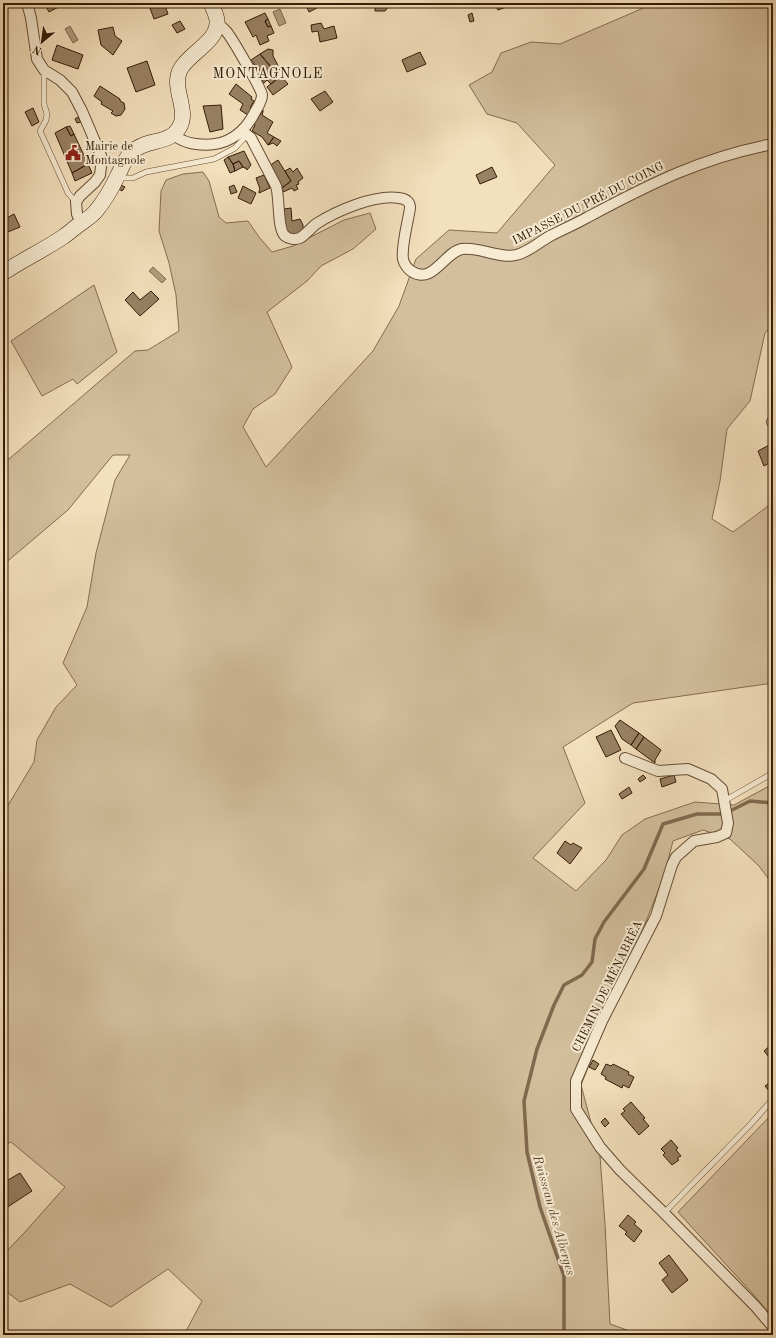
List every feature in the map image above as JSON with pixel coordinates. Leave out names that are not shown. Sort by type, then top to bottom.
[{"type":"street","points":[[27,3],[31,18],[37,59],[44,70],[60,80],[72,92],[82,111],[102,158],[100,175],[76,202],[77,214],[81,223]]},
{"type":"street","points":[[174,135],[179,140],[186,143],[213,145],[245,133],[262,97],[226,32],[217,23],[211,3]]},
{"type":"street","points":[[3,273],[63,237],[90,218],[99,207],[128,156],[139,146],[174,135],[182,120],[177,86],[180,71],[184,63],[210,39],[215,31],[217,23]]},
{"type":"street","name":"IMPASSE DU PRÉ DU COING","points":[[245,133],[251,138],[276,186],[284,235],[289,238],[299,238],[316,224],[362,202],[388,197],[405,199],[408,200],[410,208],[403,260],[411,271],[422,276],[428,274],[449,257],[462,249],[507,256],[521,254],[551,235],[661,179],[719,156],[773,144]]},
{"type":"street","name":"CHEMIN DE MÉNABRÉA","points":[[625,758],[658,771],[688,769],[711,779],[722,788],[728,824],[726,833],[717,837],[694,842],[676,857],[672,865],[656,916],[602,1020],[576,1081],[576,1109],[600,1147],[620,1170],[756,1306],[773,1327]]},
{"type":"lane","points":[[44,70],[44,104],[47,114],[46,120],[40,131],[68,193],[76,202]]},
{"type":"lane","points":[[118,175],[124,178],[133,178],[146,172],[214,159],[235,148],[245,133]]},
{"type":"lane","points":[[725,804],[773,773]]},
{"type":"lane","points":[[664,1213],[749,1126],[773,1099]]},
{"type":"shaded area","points":[[651,3],[773,3],[773,325],[765,333],[750,401],[727,429],[720,481],[712,519],[733,532],[767,507],[773,500],[773,683],[633,703],[563,747],[585,803],[533,858],[576,891],[606,860],[622,835],[645,819],[695,802],[734,805],[773,784],[773,885],[759,866],[730,839],[703,830],[673,841],[664,876],[581,1085],[600,1156],[610,1324],[641,1335],[184,1335],[202,1301],[168,1269],[111,1307],[70,1284],[20,1302],[3,1289],[3,1255],[65,1187],[11,1142],[3,1146],[3,819],[7,807],[34,762],[37,740],[56,707],[77,685],[63,663],[87,607],[96,553],[115,480],[130,455],[113,455],[68,510],[3,565],[3,459],[9,459],[135,351],[148,350],[179,331],[176,295],[169,263],[159,231],[161,191],[166,180],[183,174],[203,172],[209,181],[219,217],[226,223],[248,221],[272,252],[293,246],[344,220],[370,213],[376,229],[353,249],[321,266],[307,281],[267,312],[292,367],[275,394],[253,409],[243,427],[266,467],[373,351],[399,306],[416,259],[449,230],[497,233],[555,165],[517,123],[487,114],[469,85],[492,72],[501,53],[531,42],[560,44],[641,9]]},
{"type":"shaded area","points":[[280,9],[286,23],[279,26],[273,12]]},
{"type":"shaded area","points":[[70,26],[78,40],[73,43],[65,29]]},
{"type":"shaded area","points":[[153,267],[166,279],[162,283],[149,271]]},
{"type":"shaded area","points":[[94,285],[117,352],[77,384],[73,379],[42,396],[11,341]]},
{"type":"shaded area","points":[[773,1113],[773,1318],[678,1212]]},
{"type":"building","points":[[44,3],[66,3],[49,12]]},
{"type":"building","points":[[148,3],[164,3],[168,14],[154,19]]},
{"type":"building","points":[[305,3],[323,3],[316,6],[317,8],[309,12]]},
{"type":"building","points":[[375,3],[397,3],[392,8],[390,5],[385,11],[375,11]]},
{"type":"building","points":[[488,3],[517,3],[498,10],[495,4],[490,6]]},
{"type":"building","points":[[265,13],[268,19],[265,21],[268,27],[271,26],[274,33],[267,36],[269,41],[260,45],[256,35],[253,37],[245,22]]},
{"type":"building","points":[[472,13],[474,21],[470,22],[468,15]]},
{"type":"building","points":[[268,19],[271,26],[268,27],[265,21]]},
{"type":"building","points":[[180,21],[185,29],[177,33],[172,25]]},
{"type":"building","points":[[321,23],[324,29],[334,26],[337,38],[320,42],[318,31],[312,32],[311,25]]},
{"type":"building","points":[[113,27],[115,36],[122,41],[113,55],[101,45],[98,30]]},
{"type":"building","points":[[57,45],[83,55],[78,69],[52,60]]},
{"type":"building","points":[[268,49],[273,50],[273,56],[280,69],[276,73],[260,54]]},
{"type":"building","points":[[420,52],[426,64],[407,72],[402,60]]},
{"type":"building","points":[[260,54],[276,73],[267,80],[251,60]]},
{"type":"building","points":[[147,61],[155,85],[136,92],[127,68]]},
{"type":"building","points":[[261,72],[267,80],[264,83],[258,75]]},
{"type":"building","points":[[276,73],[279,77],[271,84],[267,80]]},
{"type":"building","points":[[281,76],[288,84],[273,95],[267,87]]},
{"type":"building","points":[[236,84],[252,97],[251,99],[254,101],[250,108],[252,110],[248,115],[240,110],[243,104],[229,94]]},
{"type":"building","points":[[100,86],[124,103],[125,109],[121,115],[116,116],[111,113],[113,111],[101,104],[102,102],[94,96]]},
{"type":"building","points":[[325,91],[333,102],[320,111],[311,99]]},
{"type":"building","points":[[221,105],[223,129],[210,132],[203,106]]},
{"type":"building","points":[[33,108],[39,122],[32,126],[25,112]]},
{"type":"building","points":[[263,110],[262,115],[273,122],[267,133],[274,137],[268,145],[262,137],[252,131],[255,125],[254,123]]},
{"type":"building","points":[[78,117],[81,122],[77,123],[75,119]]},
{"type":"building","points":[[70,126],[74,134],[71,136],[66,127]]},
{"type":"building","name":"Mairie de Montagnole","points":[[66,127],[71,136],[74,134],[88,164],[72,173],[55,133]]},
{"type":"building","points":[[274,137],[281,141],[277,146],[273,143],[268,145]]},
{"type":"building","points":[[244,151],[251,165],[247,170],[239,161],[233,164],[228,157]]},
{"type":"building","points":[[228,157],[233,164],[235,171],[230,173],[224,160]]},
{"type":"building","points":[[278,160],[291,181],[282,188],[269,166]]},
{"type":"building","points":[[239,161],[243,167],[235,171],[233,164]]},
{"type":"building","points":[[88,164],[92,173],[75,181],[72,173]]},
{"type":"building","points":[[492,167],[497,177],[480,184],[476,175]]},
{"type":"building","points":[[290,168],[293,172],[297,168],[303,178],[298,182],[299,184],[296,185],[298,189],[294,191],[292,188],[283,192],[282,188],[291,181],[285,171]]},
{"type":"building","points":[[264,175],[270,188],[259,193],[260,189],[256,178]]},
{"type":"building","points":[[121,185],[125,187],[122,191],[119,189]]},
{"type":"building","points":[[234,185],[237,192],[231,194],[229,187]]},
{"type":"building","points":[[243,186],[256,193],[251,204],[238,198]]},
{"type":"building","points":[[291,208],[292,221],[300,219],[303,225],[303,230],[296,235],[285,234],[284,209]]},
{"type":"building","points":[[14,214],[20,227],[3,234],[3,220]]},
{"type":"building","points":[[151,291],[159,299],[140,316],[125,300],[133,292],[140,300]]},
{"type":"building","points":[[773,443],[773,459],[764,466],[758,451]]},
{"type":"building","points":[[620,720],[639,733],[631,745],[622,739],[615,726]]},
{"type":"building","points":[[611,730],[621,750],[606,757],[596,737]]},
{"type":"building","points":[[639,733],[644,737],[636,749],[631,745]]},
{"type":"building","points":[[644,737],[661,750],[655,760],[655,763],[636,749]]},
{"type":"building","points":[[643,775],[646,778],[640,782],[638,779]]},
{"type":"building","points":[[674,775],[676,782],[662,787],[660,779]]},
{"type":"building","points":[[629,787],[632,793],[622,799],[619,794]]},
{"type":"building","points":[[565,841],[571,845],[573,843],[582,848],[570,864],[557,853]]},
{"type":"building","points":[[771,1045],[773,1048],[773,1062],[764,1051]]},
{"type":"building","points":[[593,1060],[599,1064],[595,1070],[589,1067]]},
{"type":"building","points":[[606,1064],[611,1066],[613,1064],[629,1072],[628,1074],[634,1077],[629,1088],[623,1085],[622,1088],[605,1079],[606,1077],[601,1074]]},
{"type":"building","points":[[773,1066],[773,1077],[768,1071]]},
{"type":"building","points":[[772,1081],[773,1090],[770,1092],[765,1086]]},
{"type":"building","points":[[631,1102],[645,1118],[643,1119],[649,1126],[639,1135],[621,1114],[625,1111],[623,1109]]},
{"type":"building","points":[[605,1118],[609,1123],[605,1127],[601,1122]]},
{"type":"building","points":[[671,1140],[678,1148],[676,1150],[681,1156],[677,1158],[679,1160],[672,1165],[663,1155],[665,1153],[661,1149]]},
{"type":"building","points":[[20,1173],[32,1191],[3,1210],[3,1183]]},
{"type":"building","points":[[628,1215],[636,1222],[634,1224],[642,1231],[634,1242],[625,1234],[627,1232],[619,1226]]},
{"type":"building","points":[[669,1255],[688,1280],[672,1293],[662,1280],[668,1275],[659,1263]]},
{"type":"waterway","name":"Ruisseau des Alberges","points":[[564,1335],[564,1276],[540,1207],[527,1152],[524,1101],[537,1049],[554,1005],[564,985],[582,975],[592,962],[595,939],[604,922],[644,869],[663,824],[697,814],[724,814],[750,801],[773,803]]},
{"type":"place","name":"Mairie de Montagnole","points":[[73,153]]},
{"type":"district","name":"MONTAGNOLE","points":[[268,73]]}]
